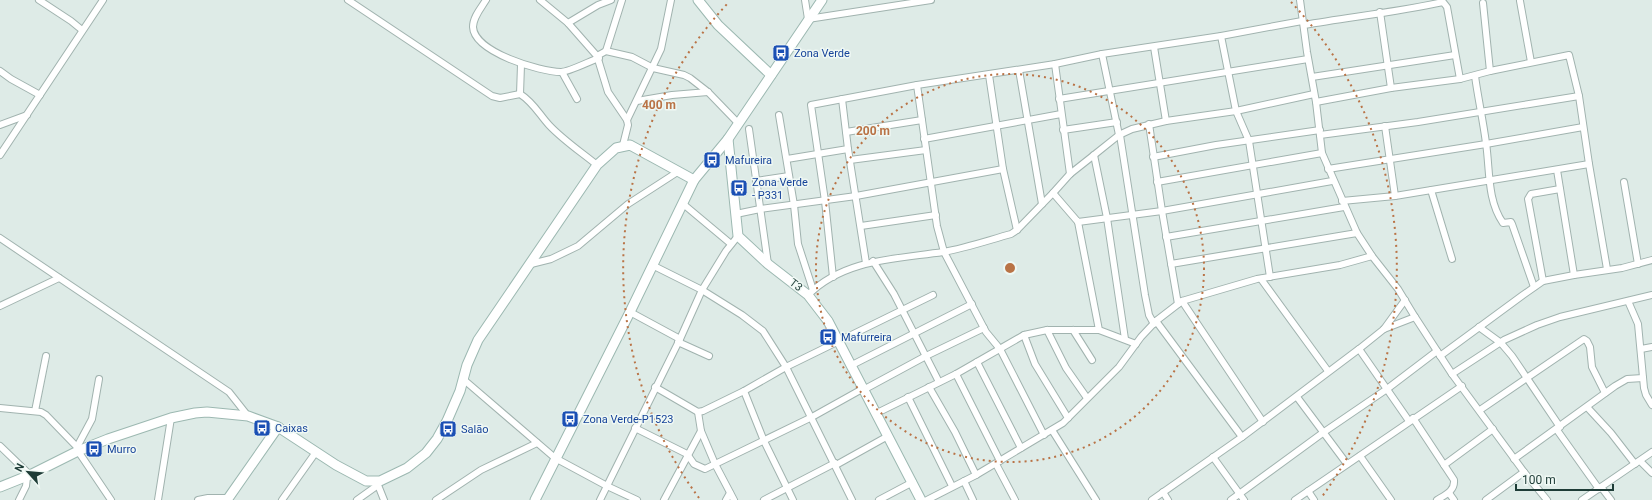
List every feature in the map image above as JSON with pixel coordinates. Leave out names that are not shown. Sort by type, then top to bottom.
[{"type":"street","points":[[39,0],[82,30]]},
{"type":"street","points":[[0,155],[103,0]]},
{"type":"street","points":[[348,0],[492,96],[500,98],[520,94],[531,102],[550,126],[597,165]]},
{"type":"street","points":[[486,0],[475,18],[473,29],[475,35],[503,57],[521,65],[562,72],[598,57],[606,51],[622,0]]},
{"type":"street","points":[[540,0],[568,24],[598,57],[608,92],[627,120],[628,125],[624,145]]},
{"type":"street","points":[[568,24],[598,4],[611,0]]},
{"type":"street","points":[[627,120],[661,49],[671,0]]},
{"type":"street","points":[[698,0],[718,25],[771,75]]},
{"type":"street","points":[[806,0],[808,19]]},
{"type":"street","points":[[535,500],[630,312],[694,180],[728,139],[738,122],[822,0]]},
{"type":"street","points":[[808,19],[931,0]]},
{"type":"street","points":[[1300,0],[1316,102],[1322,153],[1332,180],[1357,233],[1372,256],[1405,300],[1452,374],[1480,410],[1514,459],[1547,500]]},
{"type":"street","points":[[1520,1],[1532,62]]},
{"type":"street","points":[[833,277],[825,201],[811,105],[917,85],[1055,64],[1102,54],[1303,23],[1412,9],[1443,2],[1447,7],[1460,80]]},
{"type":"street","points":[[1482,3],[1490,71]]},
{"type":"street","points":[[1380,12],[1391,88]]},
{"type":"street","points":[[1221,36],[1236,111],[1249,141],[1270,277]]},
{"type":"street","points":[[1154,47],[1166,121]]},
{"type":"street","points":[[606,51],[632,57],[653,68],[684,75],[699,84],[738,122]]},
{"type":"street","points":[[1102,54],[1120,135],[1149,315],[1242,437]]},
{"type":"street","points":[[1312,77],[1455,55]]},
{"type":"street","points":[[1316,102],[1391,88],[1460,80],[1490,71],[1569,55],[1579,96],[1607,269]]},
{"type":"street","points":[[1059,99],[1308,58]]},
{"type":"street","points":[[1055,64],[1070,174]]},
{"type":"street","points":[[520,94],[521,65]]},
{"type":"street","points":[[1019,70],[1029,119],[1042,204]]},
{"type":"street","points":[[0,71],[10,79],[40,95]]},
{"type":"street","points":[[562,72],[577,99]]},
{"type":"street","points":[[989,75],[1003,169],[1017,230]]},
{"type":"street","points":[[1475,76],[1486,144],[1489,181],[1495,208],[1503,223],[1511,222],[1512,224],[1534,287]]},
{"type":"street","points":[[917,85],[936,216],[944,252],[984,328],[1000,349],[1044,435]]},
{"type":"street","points":[[637,101],[672,95],[708,92]]},
{"type":"street","points":[[779,115],[790,176],[798,244],[810,292],[833,277],[853,267],[866,263],[944,252],[1011,234],[1017,230],[1070,174],[1120,135],[1148,124],[1236,111],[1314,94]]},
{"type":"street","points":[[1153,156],[1249,141],[1385,126],[1579,96]]},
{"type":"street","points":[[842,99],[848,149],[866,263]]},
{"type":"street","points":[[924,139],[1061,114]]},
{"type":"street","points":[[0,125],[26,115]]},
{"type":"street","points":[[846,132],[922,120]]},
{"type":"street","points":[[1063,130],[1116,122]]},
{"type":"street","points":[[1148,124],[1166,237],[1180,303],[1263,422]]},
{"type":"street","points":[[1385,126],[1395,196]]},
{"type":"street","points":[[1328,169],[1486,144],[1583,126]]},
{"type":"street","points":[[749,128],[768,264]]},
{"type":"street","points":[[600,500],[710,274],[738,236],[728,139]]},
{"type":"street","points":[[357,500],[379,483],[407,468],[426,453],[437,439],[447,421],[478,340],[597,165],[616,148],[624,145],[630,145],[694,180]]},
{"type":"street","points":[[787,159],[848,149]]},
{"type":"street","points":[[850,160],[926,150]]},
{"type":"street","points":[[1157,182],[1322,153]]},
{"type":"street","points":[[1094,155],[1107,218],[1125,339]]},
{"type":"street","points":[[1166,237],[1262,222],[1343,204],[1589,164]]},
{"type":"street","points":[[736,214],[760,209],[856,196],[1003,169]]},
{"type":"street","points":[[1557,170],[1574,275]]},
{"type":"street","points":[[531,264],[551,260],[578,246],[628,204],[679,171]]},
{"type":"street","points":[[756,181],[790,176]]},
{"type":"street","points":[[1078,222],[1162,211],[1257,195],[1332,180]]},
{"type":"street","points":[[1624,182],[1638,264]]},
{"type":"street","points":[[1543,282],[1528,199],[1531,194],[1560,189]]},
{"type":"street","points":[[1431,190],[1452,259]]},
{"type":"street","points":[[1053,193],[1078,222],[1099,330]]},
{"type":"street","points":[[682,203],[731,244]]},
{"type":"street","points":[[861,226],[936,216]]},
{"type":"street","points":[[1171,264],[1357,233]]},
{"type":"street","name":"T3","points":[[738,236],[768,264],[810,292],[828,320],[865,388],[921,500]]},
{"type":"street","points":[[0,238],[229,392],[248,416]]},
{"type":"street","points":[[927,500],[976,475],[1044,435],[1068,418],[1119,367],[1136,344],[1155,323],[1180,303],[1261,279],[1340,265],[1372,256]]},
{"type":"street","points":[[1230,500],[1324,432],[1438,353],[1479,328],[1534,287],[1543,282],[1652,260]]},
{"type":"street","points":[[873,261],[885,278],[903,310],[939,382]]},
{"type":"street","points":[[652,265],[702,290],[742,315],[763,331],[786,367],[852,500]]},
{"type":"street","points":[[0,306],[60,278]]},
{"type":"street","points":[[1261,279],[1328,371]]},
{"type":"street","points":[[655,387],[698,412],[703,411],[744,391],[786,367],[840,342],[933,295]]},
{"type":"street","points":[[1452,374],[1514,335],[1549,321],[1652,295]]},
{"type":"street","points":[[1152,500],[1263,422],[1297,397],[1328,371],[1359,349],[1384,329],[1405,300]]},
{"type":"street","points":[[1628,301],[1638,324],[1643,378],[1646,395],[1651,402]]},
{"type":"street","points":[[852,365],[972,304]]},
{"type":"street","points":[[630,312],[710,356]]},
{"type":"street","points":[[1384,329],[1415,317]]},
{"type":"street","points":[[635,428],[687,454],[694,464],[705,469],[812,417],[926,356],[984,328]]},
{"type":"street","points":[[1479,328],[1500,343],[1527,377],[1558,428],[1600,488],[1611,500]]},
{"type":"street","points":[[877,413],[956,374],[1024,336],[1047,330],[1099,330],[1136,344]]},
{"type":"street","points":[[1047,330],[1066,368],[1087,398]]},
{"type":"street","points":[[1073,330],[1092,360]]},
{"type":"street","points":[[1024,336],[1035,364],[1068,418]]},
{"type":"street","points":[[1480,410],[1585,339],[1590,347],[1592,367],[1605,394]]},
{"type":"street","points":[[1641,349],[1652,348]]},
{"type":"street","points":[[1359,349],[1386,389],[1411,419],[1454,480],[1454,487],[1449,493],[1437,500]]},
{"type":"street","points":[[35,411],[46,356]]},
{"type":"street","points":[[977,362],[1022,448]]},
{"type":"street","points":[[956,374],[998,462],[1014,500]]},
{"type":"street","points":[[1514,459],[1627,380],[1643,378]]},
{"type":"street","points":[[78,449],[92,419],[99,379]]},
{"type":"street","points":[[463,379],[555,458],[607,486],[637,500]]},
{"type":"street","points":[[1295,500],[1411,419],[1462,386]]},
{"type":"street","points":[[929,387],[955,432],[976,475]]},
{"type":"street","points":[[744,391],[764,441],[793,500]]},
{"type":"street","points":[[908,397],[952,486]]},
{"type":"street","points":[[1297,397],[1347,464]]},
{"type":"street","points":[[1587,407],[1638,463],[1652,473]]},
{"type":"street","points":[[0,408],[35,411],[46,415],[78,449],[111,500]]},
{"type":"street","points":[[0,487],[28,476],[78,449],[171,418],[207,412],[248,416],[278,427],[316,452],[366,481],[379,483]]},
{"type":"street","points":[[698,412],[701,431],[715,464],[734,500]]},
{"type":"street","points":[[158,500],[171,418]]},
{"type":"street","points":[[198,500],[208,498],[228,499],[278,427]]},
{"type":"street","points":[[1444,465],[1493,429]]},
{"type":"street","points":[[1052,430],[1096,500]]},
{"type":"street","points":[[664,500],[687,454],[701,431]]},
{"type":"street","points":[[764,500],[888,436]]},
{"type":"street","points":[[436,500],[481,470],[537,443]]},
{"type":"street","points":[[0,446],[28,476]]},
{"type":"street","points":[[282,500],[316,452]]},
{"type":"street","points":[[1582,500],[1652,452]]},
{"type":"street","points":[[1360,456],[1391,500]]},
{"type":"street","points":[[1213,457],[1244,500]]},
{"type":"street","points":[[1486,500],[1524,472]]},
{"type":"street","points":[[19,500],[26,486],[28,476]]},
{"type":"street","points":[[964,481],[973,500]]},
{"type":"street","points":[[879,500],[913,482]]},
{"type":"street","points":[[379,483],[384,500]]},
{"type":"street","points":[[1308,491],[1314,500]]},
{"type":"street","points":[[1163,492],[1168,500]]},
{"type":"street","points":[[726,500],[730,493]]},
{"type":"street","points":[[1449,493],[1454,500]]},
{"type":"place","name":"Zona Verde","points":[[781,53]]},
{"type":"place","name":"Mafureira","points":[[712,160]]},
{"type":"place","name":"Zona Verde - P331","points":[[739,188]]},
{"type":"place","name":"Mafurreira","points":[[828,337]]},
{"type":"place","name":"Zona Verde-P1523","points":[[570,419]]},
{"type":"place","name":"Caixas","points":[[262,428]]},
{"type":"place","name":"Salão","points":[[448,429]]},
{"type":"place","name":"Murro","points":[[94,449]]}]
